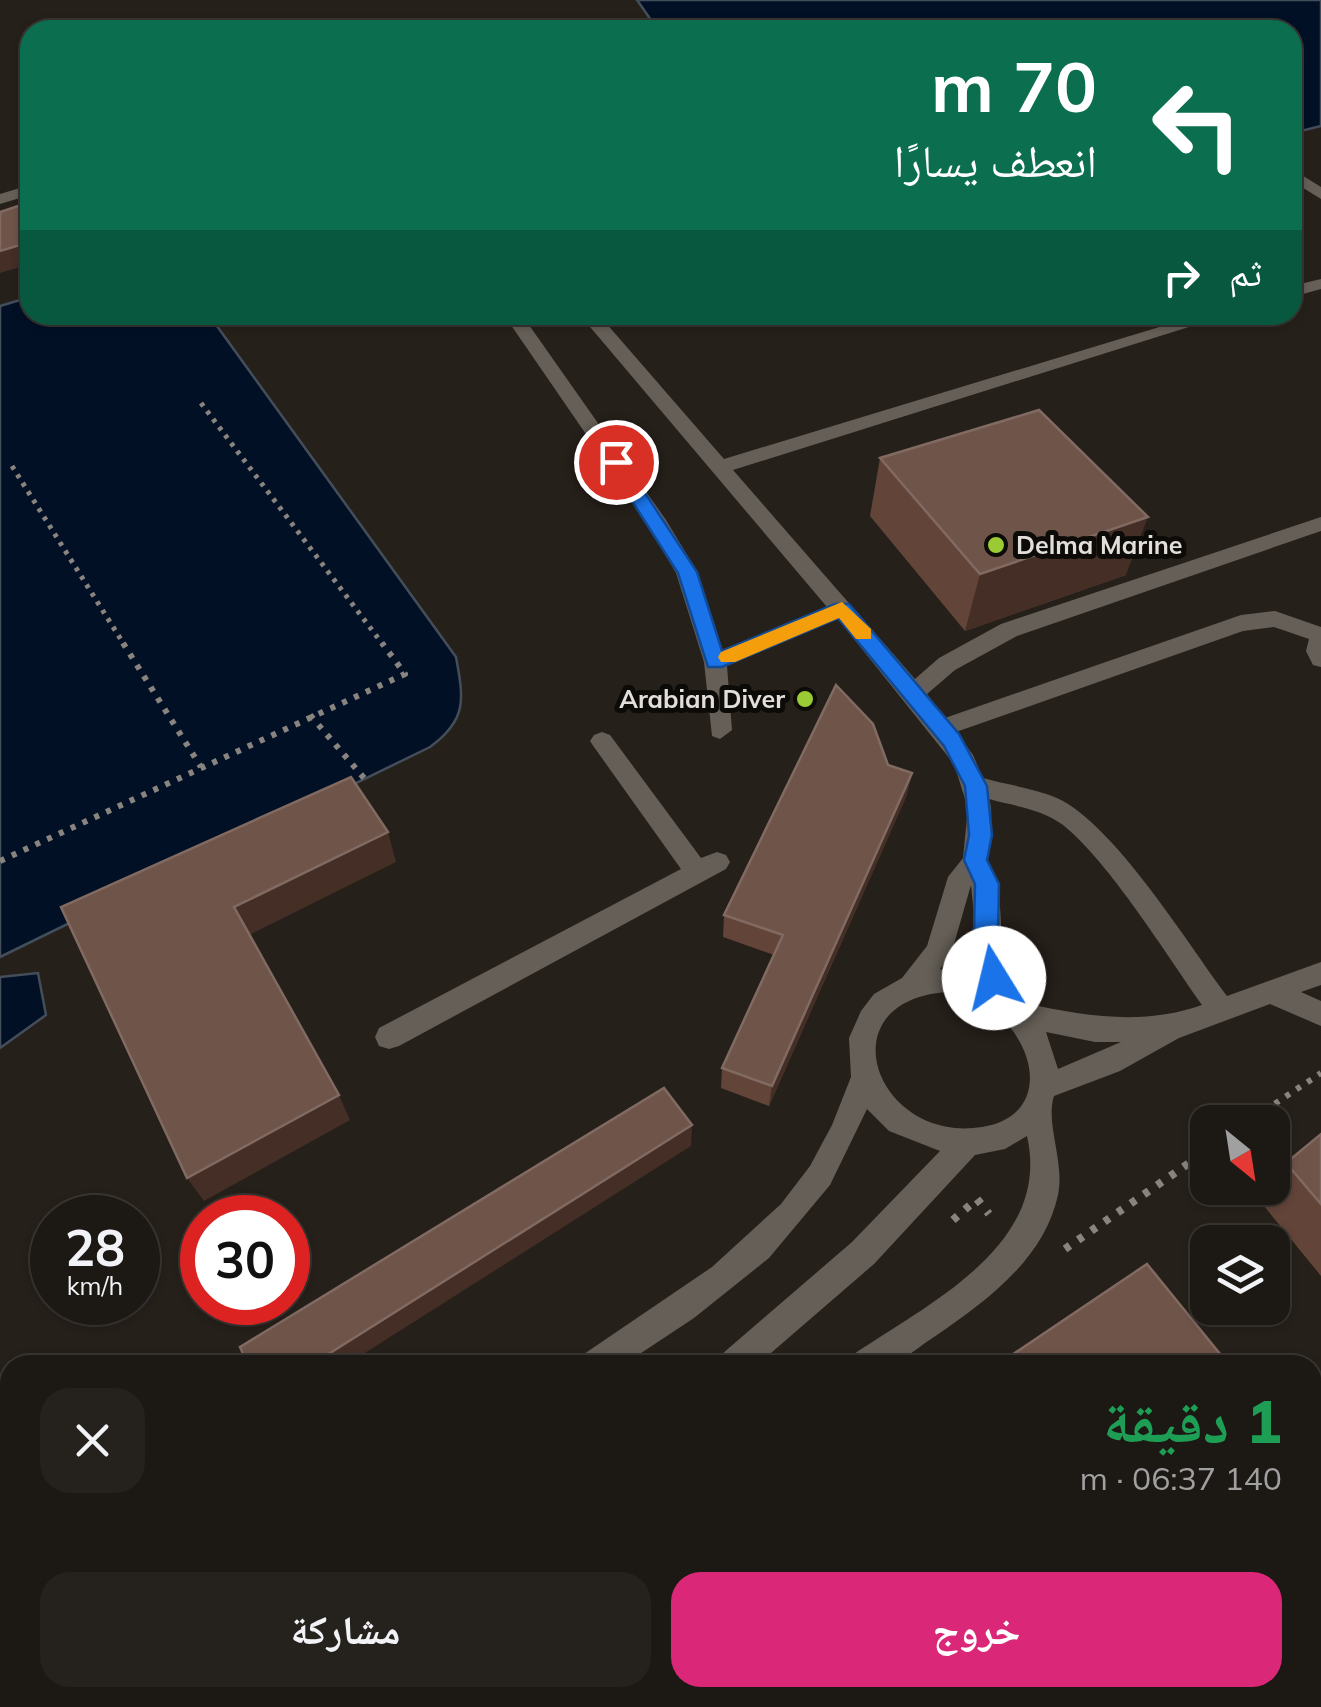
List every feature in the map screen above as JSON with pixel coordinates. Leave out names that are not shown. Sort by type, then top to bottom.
[{"type":"street","points":[[520,325],[673,546],[699,601],[715,662],[720,730]]},
{"type":"street","points":[[598,325],[914,692],[942,728],[976,786],[980,835],[976,860],[961,877],[940,951],[912,984]]},
{"type":"street","points":[[1153,325],[1162,332]]},
{"type":"street","points":[[720,467],[1185,325]]},
{"type":"street","points":[[914,692],[947,664],[1009,630],[1321,524]]},
{"type":"street","points":[[715,662],[842,609]]},
{"type":"street","points":[[942,728],[1242,623],[1274,619],[1321,635],[1316,650],[1321,659]]},
{"type":"street","points":[[389,1037],[707,867],[602,741]]},
{"type":"street","points":[[976,786],[1048,805],[1091,836],[1222,1010]]},
{"type":"street","points":[[879,1355],[994,1272],[1017,1250],[1041,1213],[1048,1187],[1048,1159],[1038,1097],[1040,1049],[1011,1007],[988,956],[987,884],[976,860]]},
{"type":"street","points":[[1169,1028],[1095,1030],[1011,1007],[949,980],[912,984],[893,993],[867,1021],[860,1039],[864,1079],[876,1100],[915,1133],[940,1142],[966,1144],[1007,1133],[1038,1097],[1169,1028],[1321,972]]},
{"type":"street","points":[[1270,991],[1321,1014]]},
{"type":"street","points":[[610,1355],[730,1274],[781,1228],[831,1163],[864,1079]]},
{"type":"street","points":[[744,1355],[863,1253],[966,1144]]},
{"type":"path","points":[[0,860],[405,674],[201,403]]},
{"type":"path","points":[[12,466],[201,767]]},
{"type":"path","points":[[310,715],[364,778]]},
{"type":"path","points":[[1273,1105],[1321,1073]]},
{"type":"path","points":[[948,1225],[978,1198],[1017,1250]]},
{"type":"water","points":[[637,0],[1321,0],[1321,126],[1302,131],[1302,20],[651,20]]},
{"type":"water","points":[[20,300],[20,325],[216,325],[456,657],[461,697],[451,728],[430,747],[0,957],[0,306]]},
{"type":"water","points":[[38,973],[46,1015],[0,1048],[0,977]]},
{"type":"building","points":[[20,205],[20,245],[0,251],[0,212]]},
{"type":"building","points":[[1039,410],[1148,517],[980,574],[880,458]]},
{"type":"building","points":[[836,685],[873,724],[888,765],[912,773],[772,1086],[722,1068],[783,935],[724,915]]},
{"type":"building","points":[[351,777],[388,832],[234,907],[339,1095],[187,1178],[61,907]]},
{"type":"building","points":[[664,1088],[692,1125],[327,1355],[244,1355],[240,1347],[276,1325],[310,1325],[310,1304]]},
{"type":"building","points":[[1321,1134],[1321,1204],[1290,1168],[1290,1160]]},
{"type":"building","points":[[1147,1264],[1190,1317],[1190,1325],[1197,1325],[1221,1355],[1012,1355]]},
{"type":"slow traffic","points":[[728,657],[842,609],[864,634]]},
{"type":"place","name":"Delma Marine","points":[[996,545]]},
{"type":"place","name":"Arabian Diver","points":[[805,699]]},
{"type":"route","points":[[616,462],[688,572],[715,662],[842,609],[952,740],[976,786],[980,808],[976,860],[987,884],[986,934],[994,978]]}]
